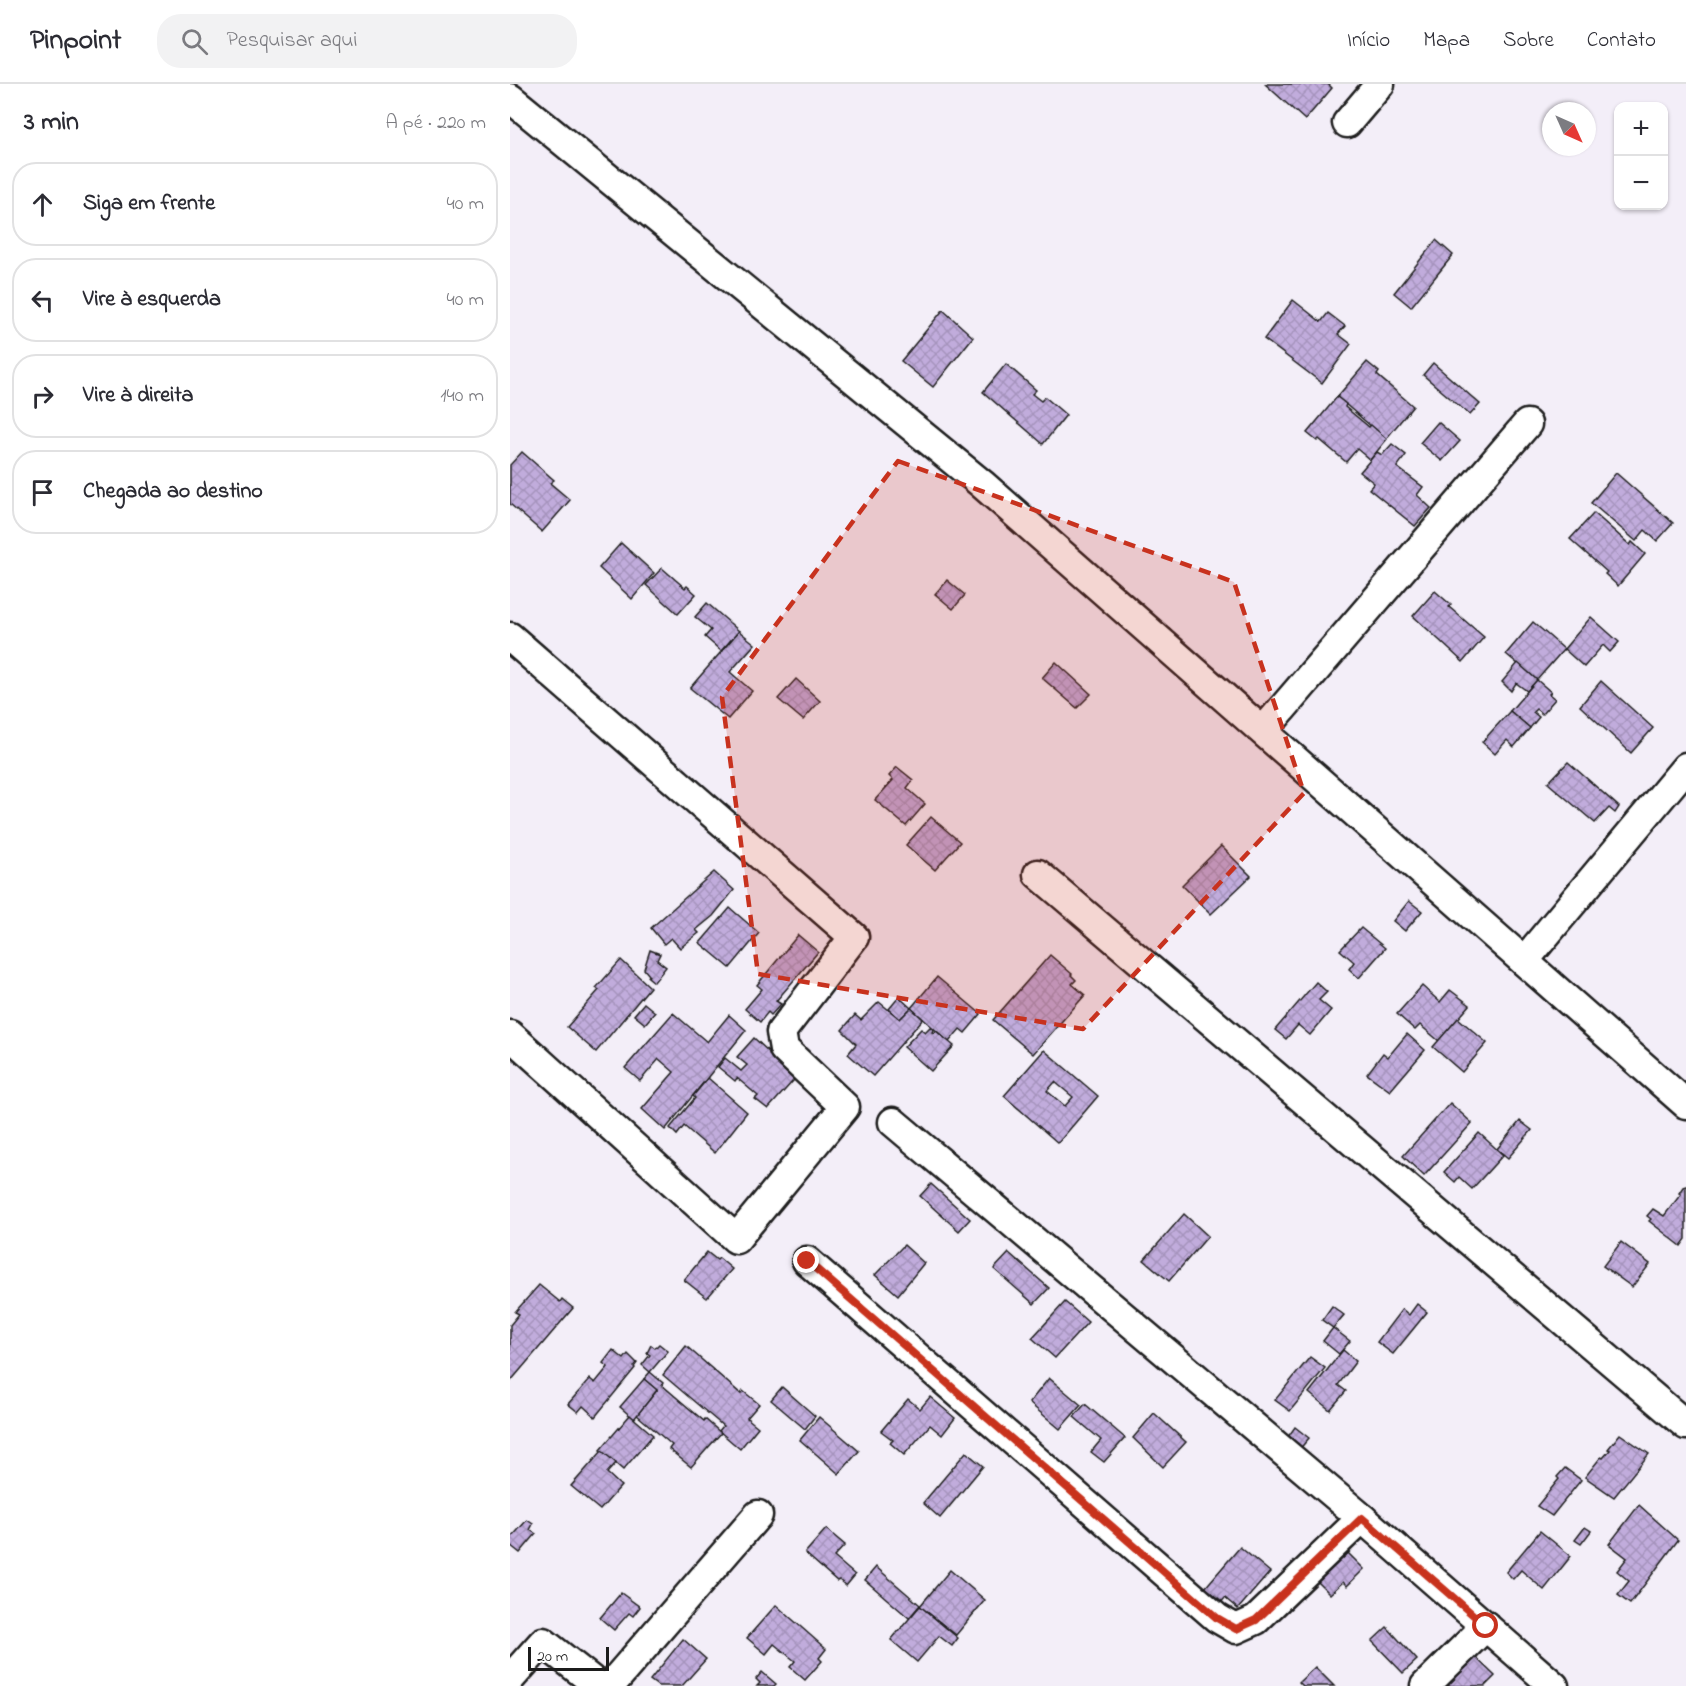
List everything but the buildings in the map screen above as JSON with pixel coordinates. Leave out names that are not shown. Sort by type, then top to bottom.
[{"type":"street","points":[[1347,123],[1380,84]]},
{"type":"street","points":[[510,98],[982,484],[1686,1104]]},
{"type":"street","points":[[1263,731],[1527,424]]},
{"type":"street","points":[[510,637],[854,937],[781,1032],[784,1049],[845,1107],[736,1239],[510,1035]]},
{"type":"street","points":[[1524,961],[1686,767]]},
{"type":"street","points":[[1038,874],[1686,1425]]},
{"type":"street","points":[[893,1122],[1362,1518],[1554,1686]]},
{"type":"street","points":[[807,1261],[1217,1618],[1236,1629],[1256,1620],[1362,1518]]},
{"type":"street","points":[[610,1686],[758,1515]]},
{"type":"street","points":[[1425,1686],[1486,1626]]},
{"type":"street","points":[[510,1679],[543,1642],[599,1686]]},
{"type":"highlighted area","points":[[898,461],[1234,582],[1304,793],[1083,1029],[758,974],[722,697]]},
{"type":"route","points":[[807,1261],[1217,1618],[1236,1629],[1256,1620],[1362,1518],[1486,1626]]}]
